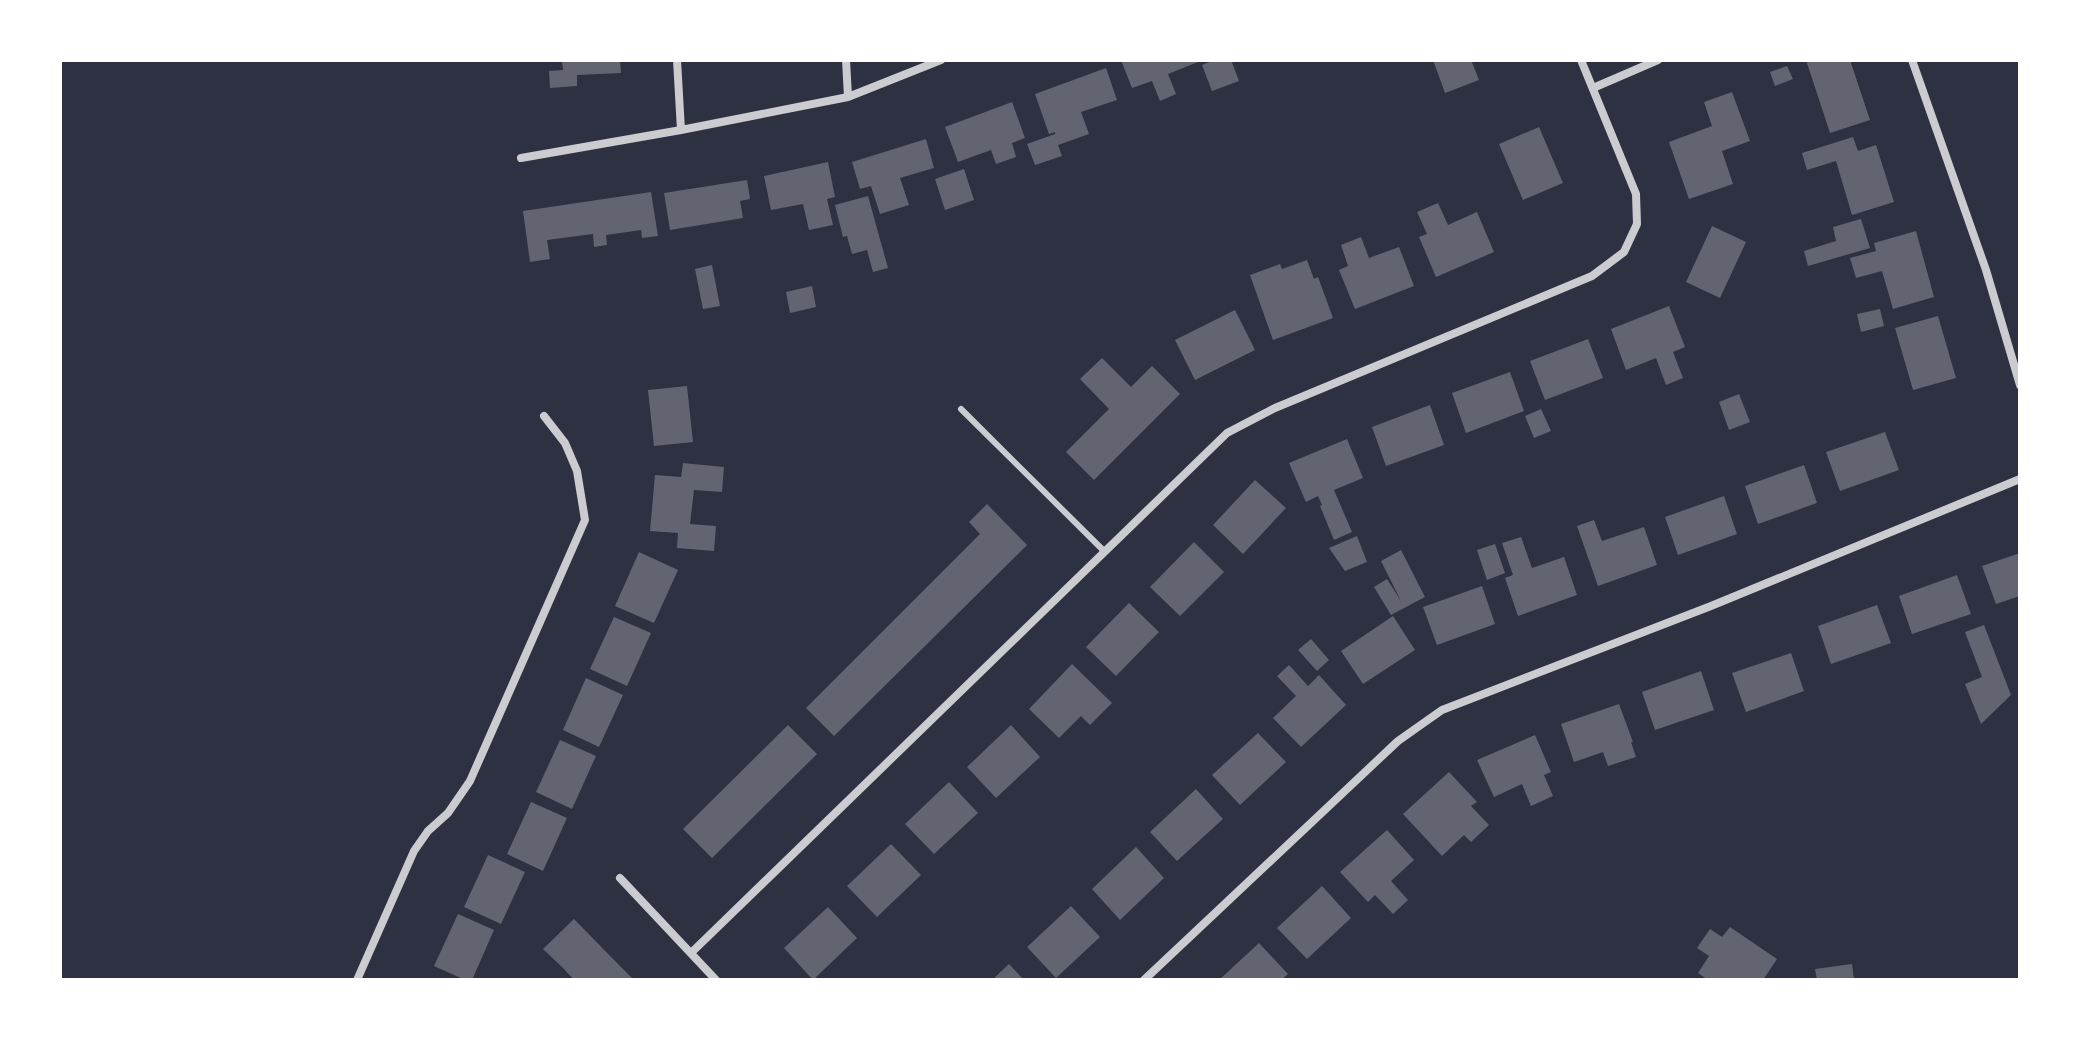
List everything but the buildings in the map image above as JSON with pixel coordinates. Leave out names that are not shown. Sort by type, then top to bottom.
[{"type":"street","points":[[677,60],[681,130]]},
{"type":"street","points":[[846,60],[848,97]]},
{"type":"street","points":[[521,158],[848,97],[941,60]]},
{"type":"street","points":[[691,953],[1227,433],[1275,408],[1592,276],[1624,252],[1637,224],[1636,194],[1581,60]]},
{"type":"street","points":[[1593,88],[1658,60]]},
{"type":"street","points":[[1912,60],[1986,270],[2020,385]]},
{"type":"street","points":[[357,980],[414,851],[428,831],[448,813],[470,781],[585,520],[577,471],[565,443],[544,416]]},
{"type":"street","points":[[1144,980],[1398,741],[1442,710],[1711,606],[2020,479]]},
{"type":"street","points":[[620,878],[716,980]]},
{"type":"lane","points":[[961,409],[1105,552]]}]
